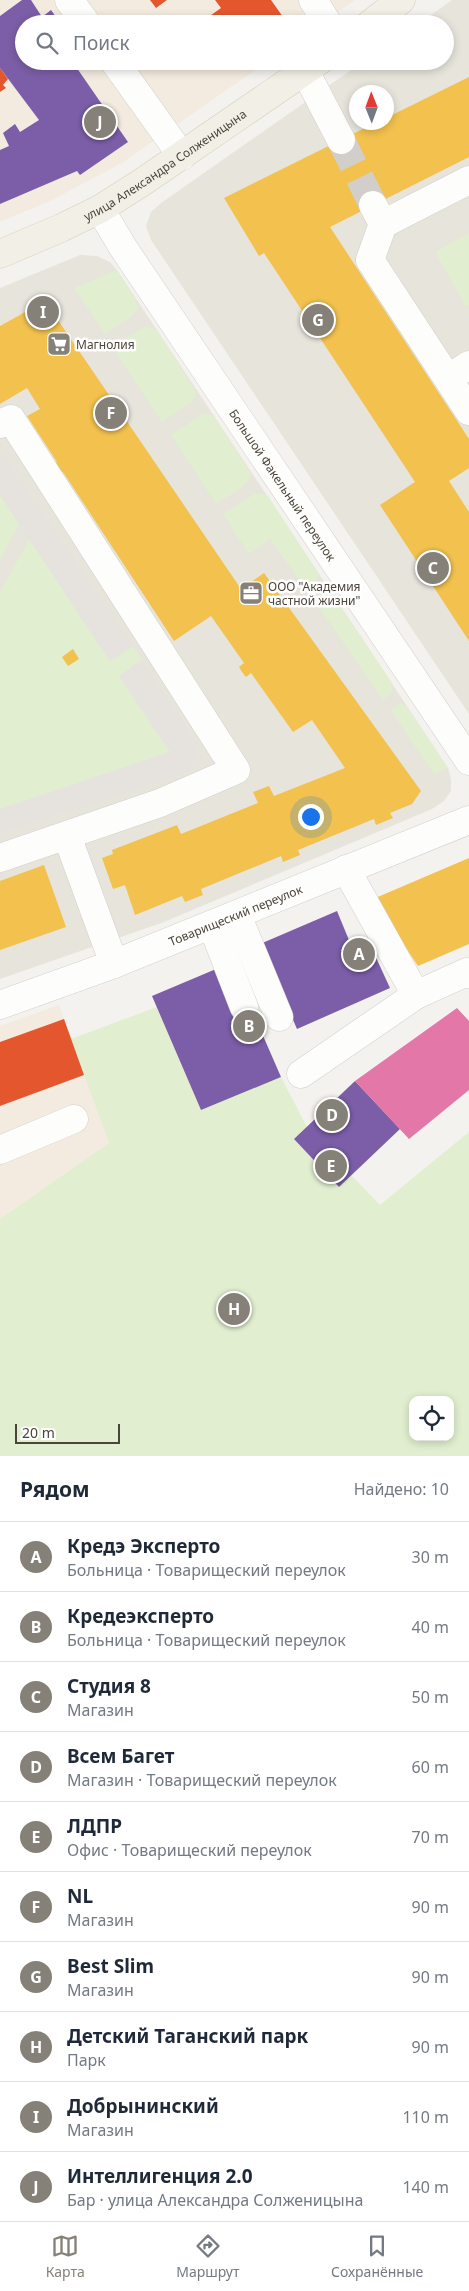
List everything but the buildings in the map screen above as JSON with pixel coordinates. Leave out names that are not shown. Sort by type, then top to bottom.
[{"type":"main road","points":[[382,15],[401,0]]},
{"type":"main road","name":"улица Александра Солженицына","points":[[0,254],[100,209],[182,156],[306,70]]},
{"type":"street","points":[[69,0],[80,15]]},
{"type":"street","points":[[313,0],[322,15]]},
{"type":"street","points":[[120,70],[182,156]]},
{"type":"street","points":[[314,70],[341,140]]},
{"type":"street","points":[[469,180],[378,215],[370,260],[459,372],[469,410]]},
{"type":"street","name":"Большой Факельный переулок","points":[[100,209],[130,258],[469,761]]},
{"type":"street","points":[[0,424],[11,418],[236,770],[160,803],[0,858]]},
{"type":"street","name":"Товарищеский переулок","points":[[0,1005],[114,964],[469,820]]},
{"type":"street","points":[[67,836],[114,964]]},
{"type":"street","points":[[346,869],[416,995]]},
{"type":"street","points":[[224,920],[244,1007]]},
{"type":"street","points":[[224,920],[280,1017]]},
{"type":"street","points":[[301,1074],[416,995],[467,972],[469,974]]},
{"type":"street","points":[[0,1150],[74,1119]]},
{"type":"shaded area","points":[[0,0],[355,0],[334,15],[15,15],[15,70],[255,70],[122,163],[50,201],[0,222]]},
{"type":"shaded area","points":[[452,0],[469,0],[469,714],[151,240],[146,226],[151,212],[161,203],[351,70],[454,70],[454,15],[431,15]]},
{"type":"shaded area","points":[[80,255],[97,256],[110,262],[117,270],[448,768],[451,779],[451,791],[444,801],[432,809],[164,922],[0,979],[0,288]]},
{"type":"shaded area","points":[[0,451],[133,646],[110,661],[0,495]]},
{"type":"shaded area","points":[[142,660],[199,747],[190,772],[0,834],[0,809],[170,752],[119,676]]},
{"type":"shaded area","points":[[59,1005],[109,1143],[0,1219],[0,1026]]},
{"type":"green space","points":[[469,233],[469,305],[466,307],[435,252]]},
{"type":"green space","points":[[117,270],[135,298],[138,309],[132,316],[105,334],[74,288]]},
{"type":"green space","points":[[146,326],[157,330],[196,392],[192,402],[162,422],[112,347]]},
{"type":"green space","points":[[204,413],[214,416],[251,474],[247,483],[216,504],[171,435]]},
{"type":"green space","points":[[261,493],[268,496],[317,571],[317,579],[306,589],[270,539],[249,554],[223,514],[254,494]]},
{"type":"green space","points":[[0,495],[19,524],[0,560]]},
{"type":"green space","points":[[29,539],[110,661],[133,646],[142,660],[119,676],[170,752],[0,809],[0,593]]},
{"type":"green space","points":[[324,592],[333,595],[392,683],[391,694],[383,700],[313,599]]},
{"type":"green space","points":[[401,703],[407,707],[448,768],[434,774],[390,710]]},
{"type":"green space","points":[[157,1007],[201,1110],[281,1077],[307,1127],[294,1139],[339,1187],[351,1175],[380,1205],[469,1132],[469,1456],[0,1456],[0,1219],[109,1143],[71,1039]]},
{"type":"tunnel","points":[[341,140],[373,205]]},
{"type":"place","name":"Интеллигенция 2.0","points":[[100,122]]},
{"type":"place","name":"Добрынинский","points":[[43,312]]},
{"type":"place","name":"Best Slim","points":[[318,320]]},
{"type":"place","name":"Магнолия","points":[[59,344]]},
{"type":"place","name":"NL","points":[[111,413]]},
{"type":"place","name":"Студия 8","points":[[433,568]]},
{"type":"place","name":"ООО \"Академия частной жизни\"","points":[[251,593]]},
{"type":"place","name":"Кредэ Эксперто","points":[[359,954]]},
{"type":"place","name":"Кредеэксперто","points":[[249,1026]]},
{"type":"place","name":"Всем Багет","points":[[332,1115]]},
{"type":"place","name":"ЛДПР","points":[[331,1166]]},
{"type":"place","name":"Детский Таганский парк","points":[[234,1309]]}]
